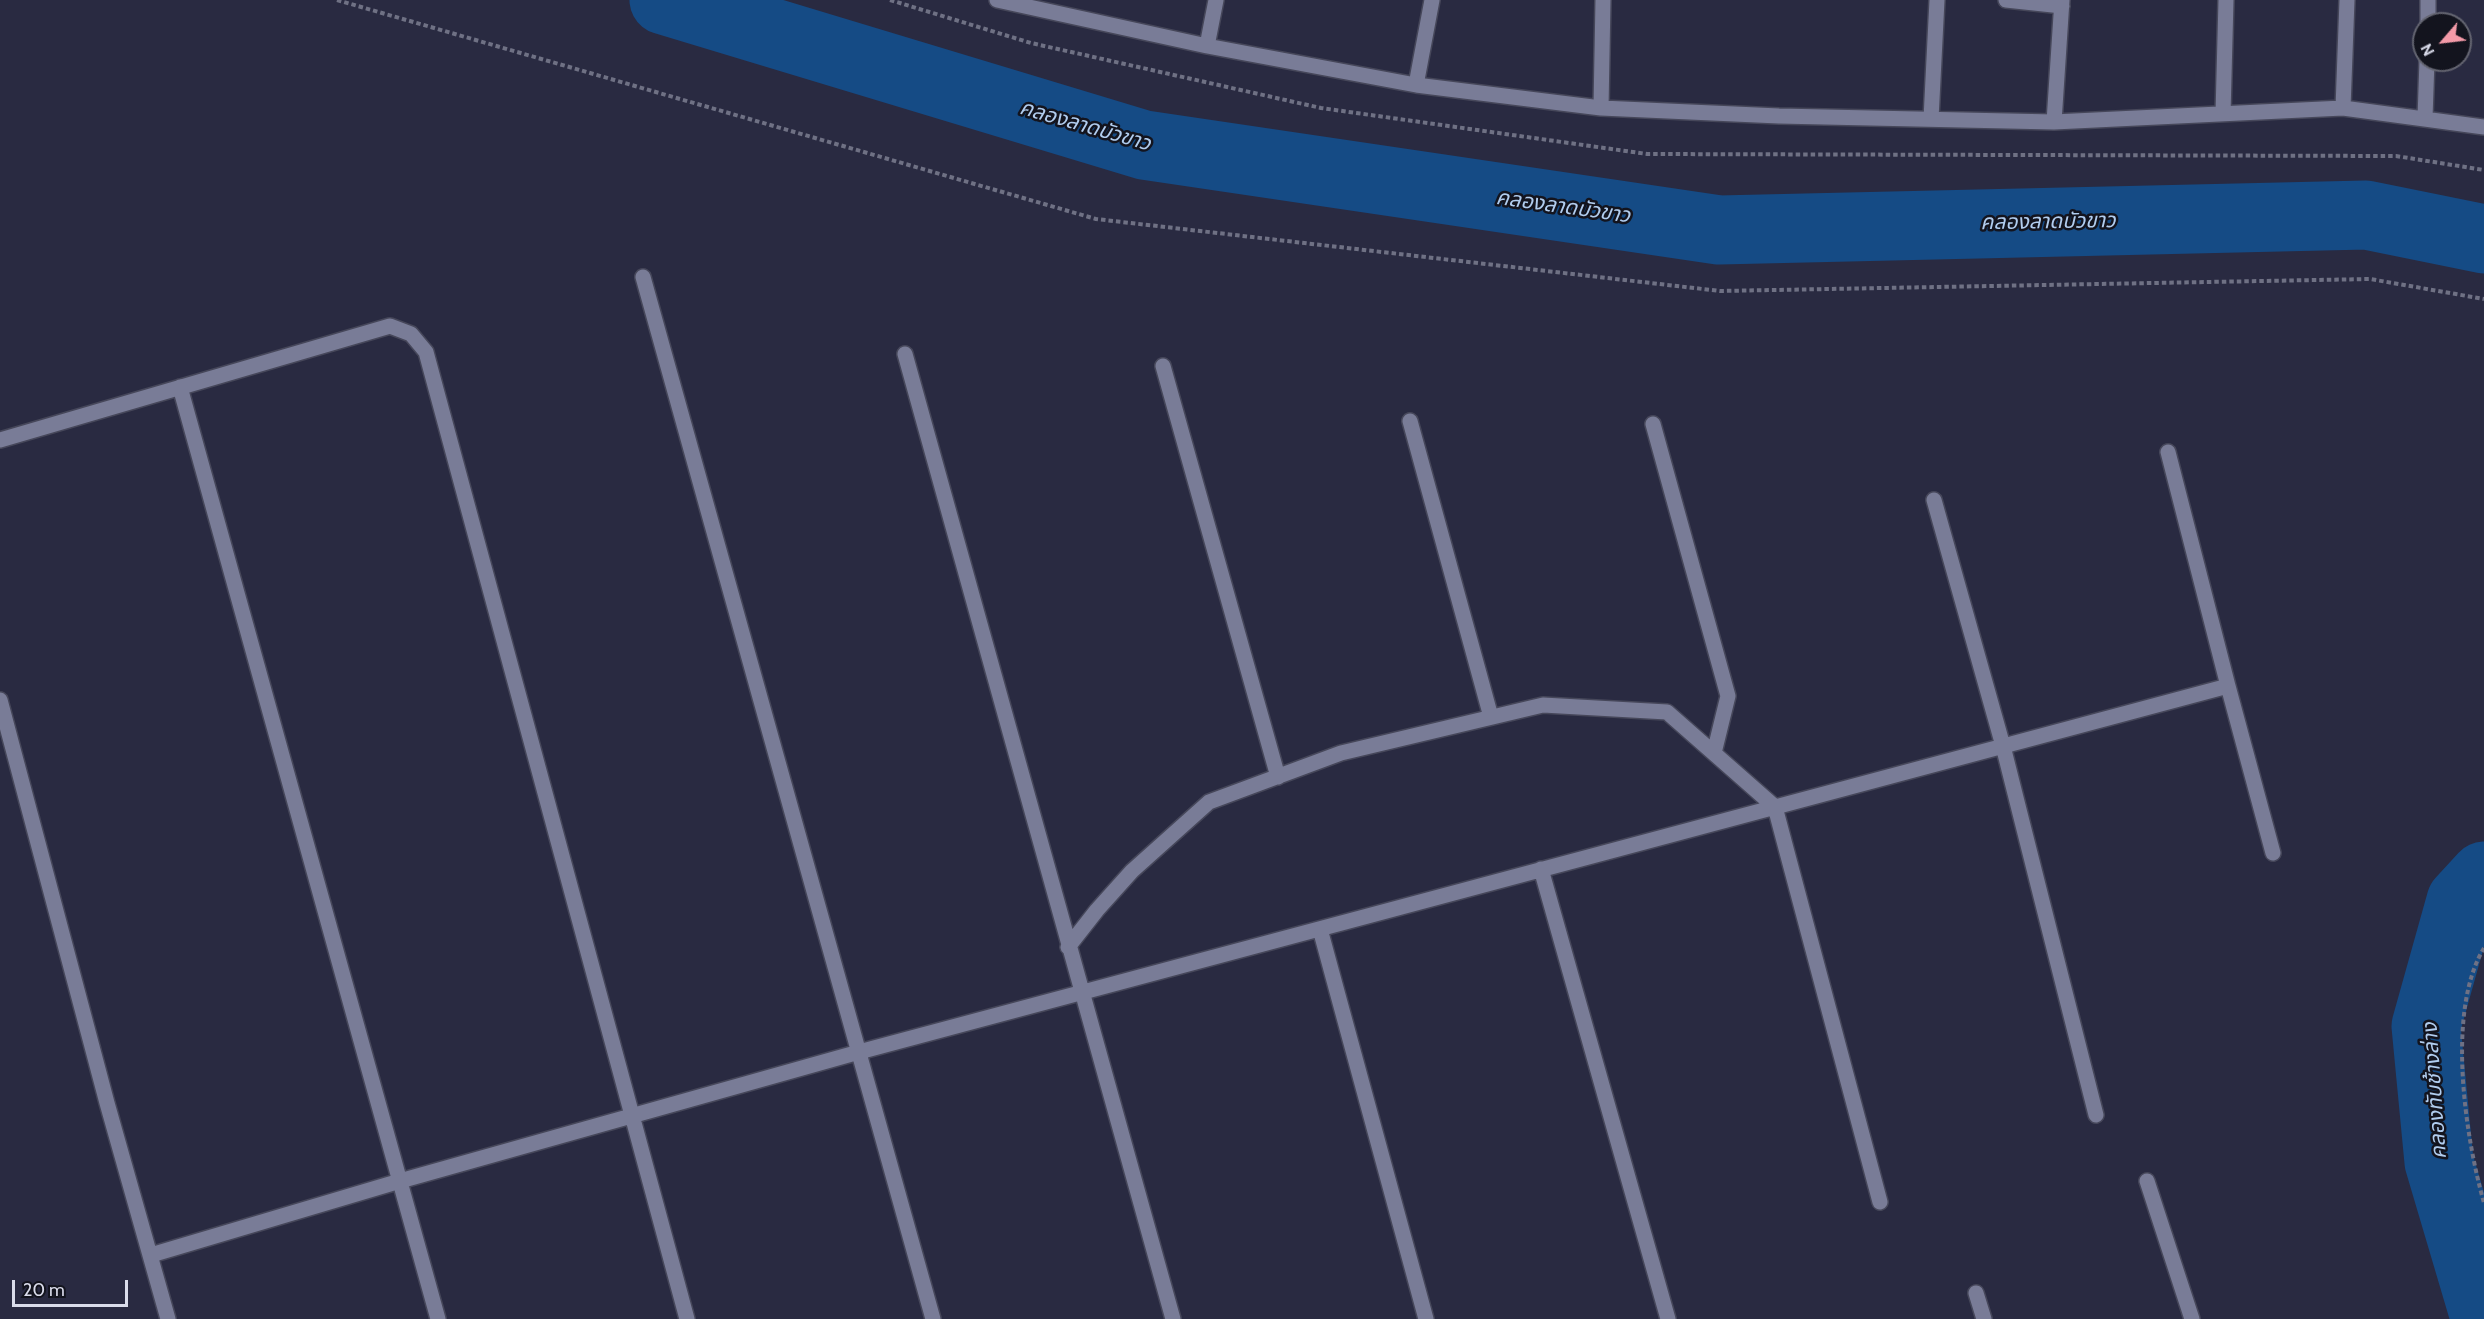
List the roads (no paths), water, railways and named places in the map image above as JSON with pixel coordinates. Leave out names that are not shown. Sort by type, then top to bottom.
[{"type":"street","points":[[997,0],[1207,46],[1416,85],[1601,108],[1779,116],[2054,122],[2343,108],[2484,127]]},
{"type":"street","points":[[1207,46],[1216,0]]},
{"type":"street","points":[[1416,85],[1432,0]]},
{"type":"street","points":[[1601,108],[1603,0]]},
{"type":"street","points":[[1931,119],[1937,0]]},
{"type":"street","points":[[2006,0],[2062,3],[2054,122]]},
{"type":"street","points":[[2223,114],[2226,0]]},
{"type":"street","points":[[2343,108],[2348,0]]},
{"type":"street","points":[[2425,118],[2427,72]]},
{"type":"street","points":[[643,277],[933,1319]]},
{"type":"street","points":[[0,440],[390,326],[411,334],[426,352],[687,1319]]},
{"type":"street","points":[[905,354],[1080,992],[1173,1319]]},
{"type":"street","points":[[1163,366],[1278,777]]},
{"type":"street","points":[[180,387],[438,1319]]},
{"type":"street","points":[[1410,421],[1491,717]]},
{"type":"street","points":[[1653,424],[1728,696],[1714,753]]},
{"type":"street","points":[[2168,452],[2273,853]]},
{"type":"street","points":[[1934,500],[2003,746],[2096,1115]]},
{"type":"street","points":[[151,1255],[400,1181],[859,1052],[2228,686]]},
{"type":"street","points":[[0,700],[168,1319]]},
{"type":"street","points":[[1068,947],[1132,871],[1209,802],[1341,753],[1543,705],[1667,712],[1775,807],[1880,1202]]},
{"type":"street","points":[[1541,869],[1668,1319]]},
{"type":"street","points":[[1320,929],[1426,1319]]},
{"type":"street","points":[[2147,1181],[2193,1319]]},
{"type":"street","points":[[1976,1293],[1984,1319]]},
{"type":"waterway","name":"คลองลาดบัวขาว","points":[[664,0],[1144,145],[1719,230],[2366,215],[2484,239]]},
{"type":"waterway","name":"คลองทับช้างล่าง","points":[[2484,876],[2461,901],[2426,1026],[2439,1162],[2484,1314]]}]
